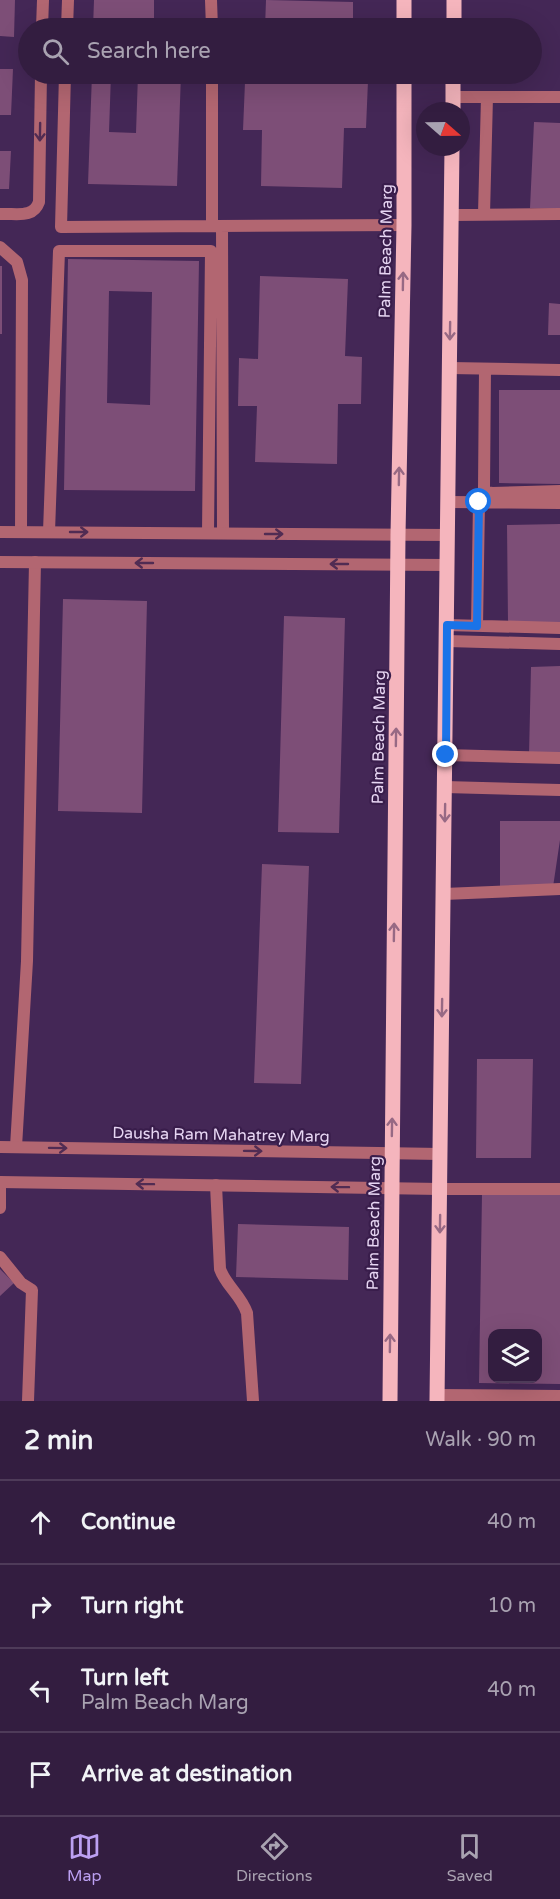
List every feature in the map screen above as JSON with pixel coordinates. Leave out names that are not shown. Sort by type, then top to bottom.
[{"type":"main road","points":[[404,0],[404,18]]},
{"type":"main road","points":[[454,0],[454,18]]},
{"type":"main road","name":"Palm Beach Marg","points":[[390,1401],[404,84]]},
{"type":"main road","points":[[453,84],[453,102]]},
{"type":"main road","points":[[437,1398],[452,156]]},
{"type":"street","points":[[42,18],[43,0]]},
{"type":"street","points":[[67,18],[68,0]]},
{"type":"street","points":[[211,0],[212,18]]},
{"type":"street","points":[[0,214],[31,213],[39,202],[42,84]]},
{"type":"street","points":[[65,84],[61,227],[404,225]]},
{"type":"street","points":[[212,84],[223,533]]},
{"type":"street","points":[[463,102],[487,97],[560,97]]},
{"type":"street","points":[[484,214],[487,97]]},
{"type":"street","points":[[451,215],[560,214]]},
{"type":"street","points":[[0,247],[17,262],[22,280],[21,532]]},
{"type":"street","points":[[49,532],[59,251],[211,251],[208,533]]},
{"type":"street","points":[[450,368],[560,370]]},
{"type":"street","points":[[485,369],[484,488],[486,492],[560,491]]},
{"type":"street","points":[[448,502],[560,503]]},
{"type":"street","points":[[477,626],[479,502]]},
{"type":"street","points":[[0,532],[448,535]]},
{"type":"street","points":[[0,562],[447,565]]},
{"type":"street","points":[[16,1147],[27,961],[35,562]]},
{"type":"street","points":[[447,633],[477,626],[560,628]]},
{"type":"street","points":[[447,633],[560,644]]},
{"type":"street","points":[[446,755],[560,758]]},
{"type":"street","points":[[445,787],[560,790]]},
{"type":"street","points":[[444,894],[560,889]]},
{"type":"street","name":"Dausha Ram Mahatrey Marg","points":[[0,1147],[441,1154]]},
{"type":"street","points":[[0,1208],[0,1182],[560,1189]]},
{"type":"street","points":[[216,1185],[220,1269],[224,1280],[243,1302],[247,1313],[253,1401]]},
{"type":"street","points":[[0,1257],[21,1283],[32,1290],[28,1401]]},
{"type":"street","points":[[437,1398],[560,1396]]},
{"type":"building","points":[[0,0],[15,0],[14,37],[0,36]]},
{"type":"building","points":[[94,0],[154,0],[154,18],[93,18]]},
{"type":"building","points":[[266,0],[353,2],[353,18],[265,18]]},
{"type":"building","points":[[0,69],[13,69],[11,115],[0,115]]},
{"type":"building","points":[[92,84],[111,84],[109,132],[136,133],[138,84],[181,84],[177,186],[88,184]]},
{"type":"building","points":[[245,84],[368,84],[366,128],[344,128],[342,188],[261,186],[262,130],[243,130]]},
{"type":"building","points":[[534,122],[560,123],[560,209],[530,208]]},
{"type":"building","points":[[0,151],[11,151],[9,189],[0,189]]},
{"type":"building","points":[[68,259],[199,261],[195,491],[64,490]],"holes":[[[109,291],[152,292],[150,405],[107,403]]]},
{"type":"building","points":[[0,266],[2,266],[2,334],[0,334]]},
{"type":"building","points":[[260,276],[348,279],[345,356],[362,357],[361,404],[338,404],[337,464],[255,462],[257,406],[238,406],[239,358],[258,359]]},
{"type":"building","points":[[549,303],[560,304],[560,335],[548,335]]},
{"type":"building","points":[[499,390],[560,390],[560,484],[499,483]]},
{"type":"building","points":[[560,524],[560,623],[508,623],[507,525]]},
{"type":"building","points":[[63,599],[147,601],[142,813],[58,811]]},
{"type":"building","points":[[284,616],[345,618],[339,833],[278,832]]},
{"type":"building","points":[[560,666],[560,753],[529,755],[531,667]]},
{"type":"building","points":[[500,821],[560,821],[560,840],[553,887],[500,887]]},
{"type":"building","points":[[262,864],[309,866],[301,1084],[254,1083]]},
{"type":"building","points":[[477,1059],[533,1059],[531,1158],[476,1158]]},
{"type":"building","points":[[482,1194],[560,1195],[560,1384],[479,1383]]},
{"type":"building","points":[[238,1224],[349,1227],[348,1280],[236,1277]]},
{"type":"building","points":[[0,1269],[14,1283],[0,1296]]},
{"type":"route","points":[[446,755],[447,625],[477,626],[479,502]]}]
